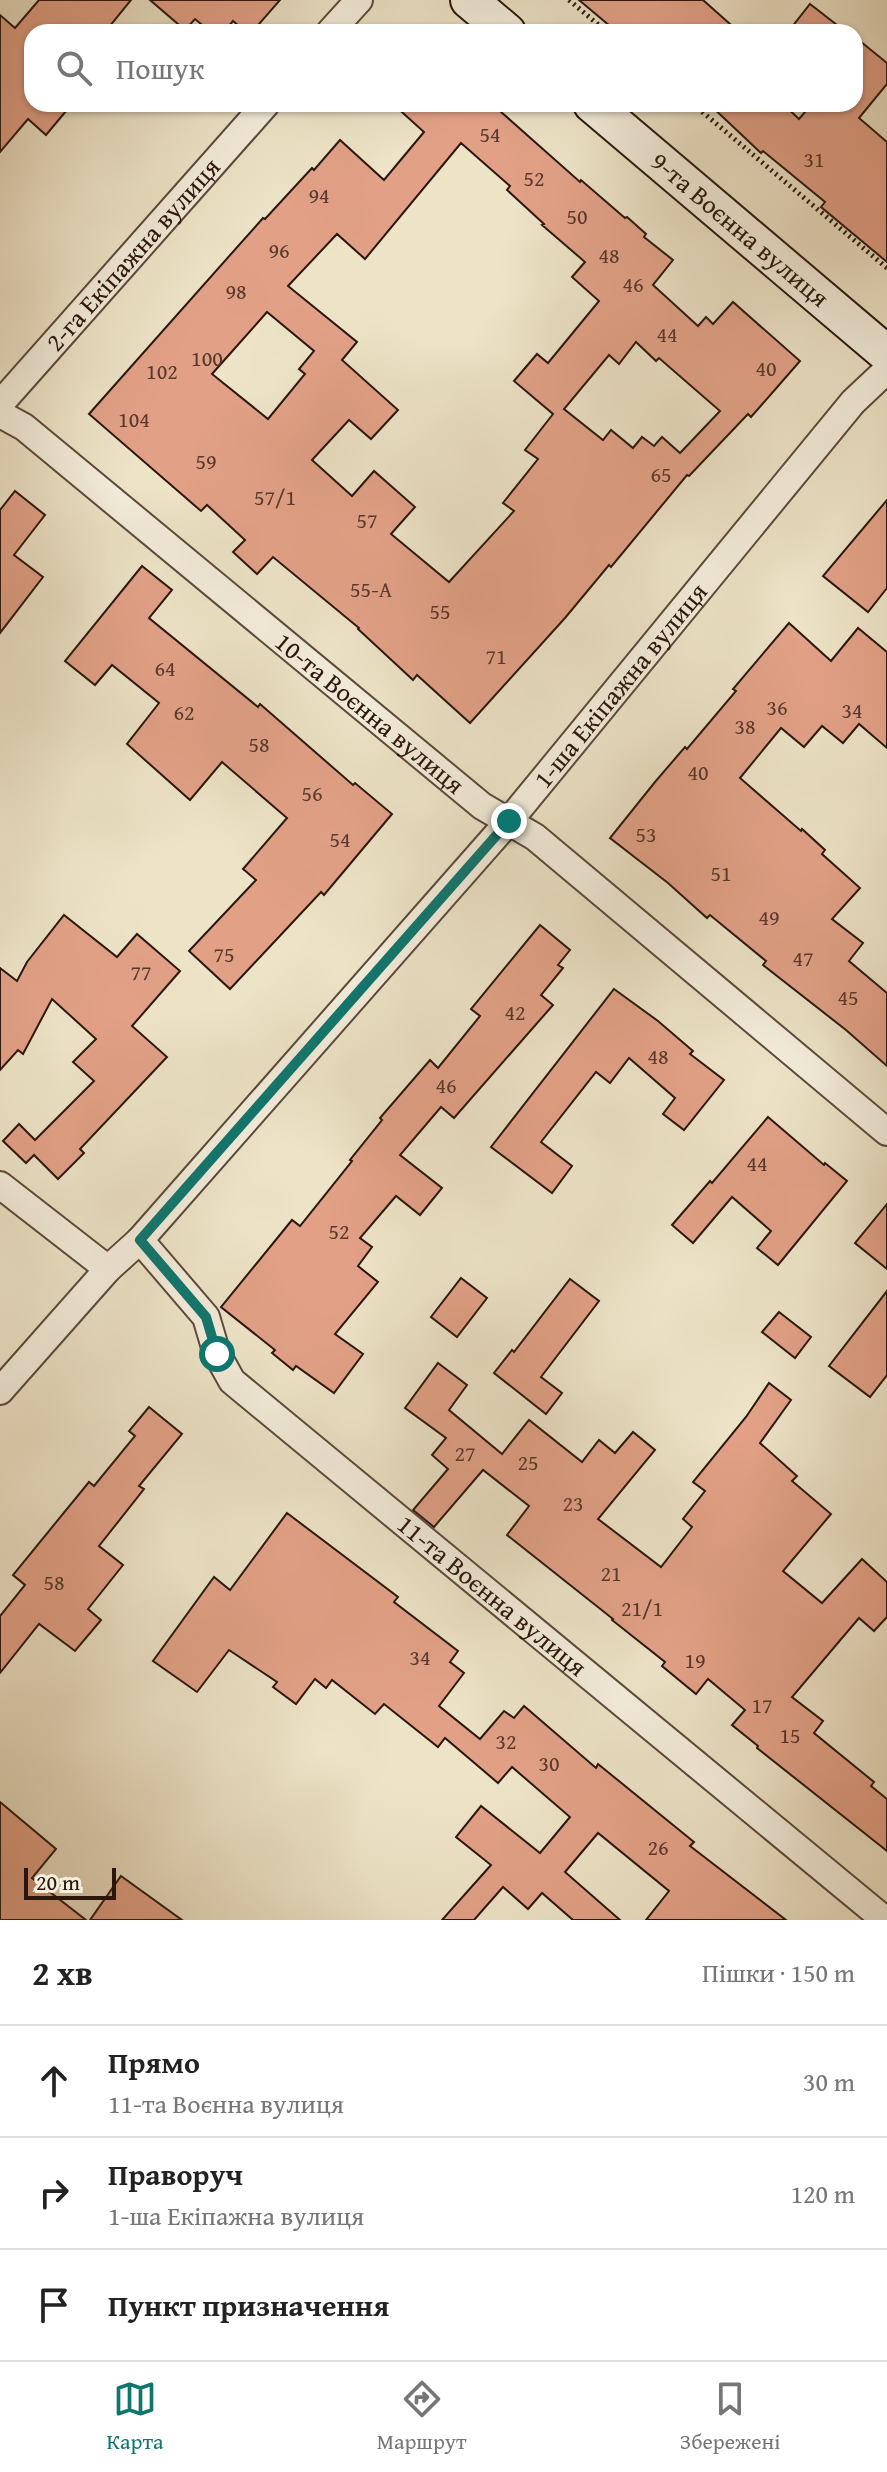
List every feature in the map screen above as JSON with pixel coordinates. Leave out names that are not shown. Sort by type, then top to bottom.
[{"type":"street","points":[[337,24],[359,0]]},
{"type":"street","points":[[469,0],[498,24]]},
{"type":"street","name":"2-га Екіпажна вулиця","points":[[0,404],[259,112]]},
{"type":"street","name":"9-та Воєнна вулиця","points":[[601,112],[887,354]]},
{"type":"street","name":"1-ша Екіпажна вулиця","points":[[0,1391],[108,1269],[140,1240],[509,821],[853,402],[887,370]]},
{"type":"street","name":"10-та Воєнна вулиця","points":[[0,414],[24,427],[482,806],[535,837],[887,1132]]},
{"type":"street","points":[[0,1185],[108,1269]]},
{"type":"street","name":"11-та Воєнна вулиця","points":[[140,1240],[206,1317],[217,1354],[232,1381],[885,1920]]},
{"type":"path","points":[[569,0],[598,24]]},
{"type":"path","points":[[702,112],[887,268]]},
{"type":"building","points":[[39,0],[131,0],[112,24],[24,24],[24,112],[65,112],[46,135],[28,119],[0,152],[0,15],[15,28]]},
{"type":"building","points":[[150,0],[280,0],[259,24],[237,24],[233,21],[231,24],[201,24],[195,19],[190,24],[178,24]]},
{"type":"building","points":[[579,0],[703,0],[730,24],[608,24]]},
{"type":"building","points":[[810,4],[836,24],[794,24]]},
{"type":"building","points":[[863,44],[887,63],[887,84],[859,118],[887,142],[887,262],[821,207],[825,202],[763,151],[761,153],[717,112],[792,112],[799,119],[805,112],[863,112]]},
{"type":"building","points":[[402,112],[501,112],[580,182],[627,217],[646,234],[644,237],[673,260],[653,285],[698,326],[706,317],[713,324],[733,302],[800,361],[751,417],[748,414],[687,475],[611,567],[609,565],[470,723],[417,675],[413,680],[359,628],[273,557],[257,574],[233,552],[245,540],[207,505],[201,511],[89,414],[263,218],[312,168],[314,170],[340,140],[384,180],[424,132]],"holes":[[[461,143],[510,186],[507,190],[585,262],[572,277],[599,301],[548,363],[537,354],[514,381],[553,414],[525,450],[538,459],[503,503],[514,511],[449,582],[391,534],[415,507],[374,471],[352,496],[312,460],[349,420],[371,439],[398,410],[342,360],[357,342],[288,286],[337,234],[365,259]],[[267,312],[314,351],[299,369],[305,374],[268,419],[212,374]],[[636,342],[720,411],[680,453],[662,437],[654,446],[642,437],[633,448],[611,430],[603,440],[564,409],[609,355],[619,364]]]},
{"type":"building","points":[[15,491],[45,515],[14,555],[43,577],[0,633],[0,510]]},
{"type":"building","points":[[887,500],[887,588],[868,612],[823,576]]},
{"type":"building","points":[[142,566],[172,590],[149,618],[258,707],[260,704],[353,785],[355,783],[392,814],[324,895],[321,892],[230,989],[189,951],[256,880],[243,869],[287,818],[222,762],[190,800],[127,744],[159,703],[112,665],[95,685],[65,661]]},
{"type":"building","points":[[789,623],[831,661],[858,628],[887,652],[887,748],[859,724],[843,743],[822,726],[804,747],[781,728],[740,778],[825,850],[822,854],[860,888],[832,919],[863,943],[849,961],[887,993],[887,1066],[763,965],[766,961],[710,915],[707,918],[610,838],[736,691],[733,689]]},
{"type":"building","points":[[64,915],[117,957],[137,934],[180,971],[132,1026],[167,1057],[80,1149],[84,1153],[58,1179],[34,1155],[26,1163],[3,1141],[19,1124],[35,1140],[94,1081],[73,1062],[96,1039],[52,999],[23,1054],[18,1050],[0,1070],[0,968],[17,981],[27,962]]},
{"type":"building","points":[[540,925],[570,950],[558,965],[563,968],[541,995],[553,1005],[454,1118],[441,1107],[400,1155],[442,1188],[420,1215],[396,1196],[360,1238],[372,1247],[358,1266],[378,1282],[335,1334],[363,1354],[334,1393],[296,1366],[293,1370],[272,1353],[275,1350],[221,1307],[292,1220],[300,1226],[352,1161],[382,1120],[380,1118],[430,1060],[438,1068],[480,1016],[471,1009]]},
{"type":"building","points":[[614,989],[658,1021],[693,1051],[690,1054],[724,1080],[684,1130],[663,1114],[675,1098],[629,1058],[610,1083],[596,1072],[541,1142],[572,1166],[552,1193],[491,1147]]},
{"type":"building","points":[[768,1117],[847,1181],[778,1265],[757,1248],[771,1231],[732,1197],[693,1243],[672,1225]]},
{"type":"building","points":[[887,1204],[887,1269],[855,1243]]},
{"type":"building","points":[[461,1278],[487,1298],[457,1337],[431,1317]]},
{"type":"building","points":[[570,1279],[599,1301],[541,1377],[562,1393],[546,1414],[494,1373]]},
{"type":"building","points":[[887,1291],[887,1375],[870,1397],[829,1366]]},
{"type":"building","points":[[779,1312],[811,1337],[795,1358],[762,1332]]},
{"type":"building","points":[[438,1363],[467,1385],[449,1410],[502,1454],[529,1420],[582,1462],[599,1440],[615,1453],[633,1432],[655,1450],[598,1519],[661,1567],[692,1527],[683,1519],[705,1491],[693,1482],[746,1417],[769,1383],[791,1400],[760,1443],[797,1476],[792,1481],[831,1514],[783,1571],[822,1603],[862,1559],[887,1582],[887,1617],[874,1631],[859,1618],[792,1697],[823,1721],[814,1733],[874,1782],[871,1786],[887,1799],[887,1851],[732,1725],[745,1710],[708,1679],[696,1694],[662,1666],[665,1662],[507,1535],[529,1506],[483,1470],[434,1527],[413,1510],[448,1469],[432,1455],[446,1438],[405,1408]]},
{"type":"building","points":[[149,1407],[182,1434],[139,1486],[144,1489],[99,1546],[123,1565],[88,1609],[101,1620],[75,1651],[39,1624],[0,1673],[0,1616],[25,1585],[13,1575],[89,1482],[94,1486],[135,1436],[129,1431]]},
{"type":"building","points":[[287,1513],[398,1597],[394,1602],[458,1651],[450,1662],[464,1673],[439,1706],[480,1739],[504,1711],[514,1718],[524,1706],[596,1768],[598,1764],[694,1842],[690,1846],[786,1920],[646,1920],[669,1891],[598,1833],[565,1872],[620,1920],[573,1920],[542,1893],[528,1909],[503,1887],[474,1920],[442,1920],[491,1865],[456,1837],[481,1806],[540,1853],[570,1817],[512,1767],[498,1783],[445,1738],[438,1747],[384,1704],[375,1714],[332,1680],[326,1688],[315,1679],[296,1704],[273,1687],[277,1682],[229,1650],[197,1692],[153,1661],[214,1577],[230,1590]]},
{"type":"building","points":[[0,1802],[56,1849],[32,1878],[86,1920],[0,1920]]},
{"type":"building","points":[[121,1876],[182,1920],[90,1920]]},
{"type":"route","points":[[217,1354],[206,1317],[140,1240],[509,821]]}]
